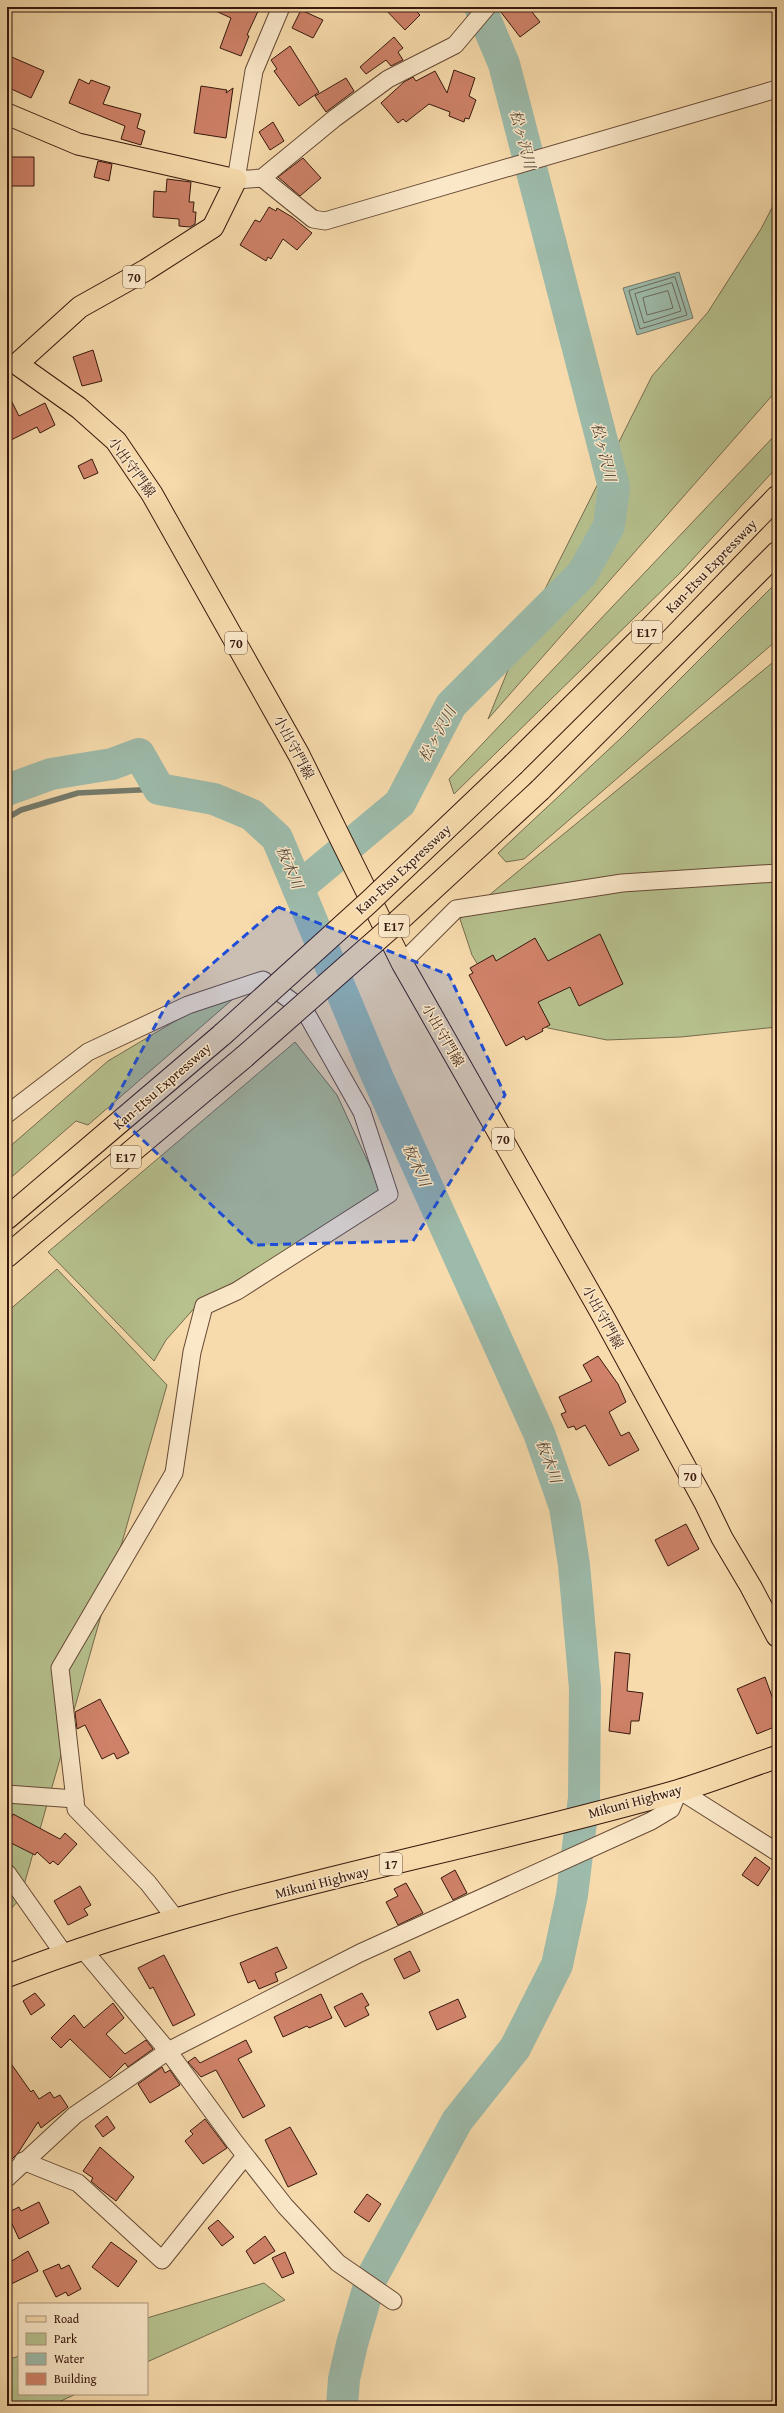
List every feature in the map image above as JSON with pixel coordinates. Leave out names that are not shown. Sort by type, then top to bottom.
[{"type":"highway","name":"Kan-Etsu Expressway","points":[[7,1218],[223,1034],[369,902],[514,764],[642,637],[777,497]]},
{"type":"highway","name":"E17","points":[[7,1256],[244,1057],[395,924],[540,790],[777,552]]},
{"type":"highway","name":"Mikuni Highway","points":[[7,1976],[72,1951],[176,1919],[679,1790],[777,1757]]},
{"type":"main road","points":[[7,114],[78,144],[236,180]]},
{"type":"main road","name":"小出守門線","points":[[236,180],[214,227],[146,270],[80,307],[12,364],[79,408],[116,441],[152,494],[300,756],[402,963],[603,1316],[705,1503],[722,1538],[777,1636]]},
{"type":"street","points":[[281,7],[254,71],[236,180],[262,178],[335,118],[388,79],[455,45],[487,7]]},
{"type":"street","points":[[262,178],[313,219],[325,221],[777,89]]},
{"type":"street","points":[[402,963],[456,909],[622,882],[777,873]]},
{"type":"street","points":[[7,1114],[88,1052],[188,1005],[263,980],[305,1011],[362,1112],[389,1194],[237,1291],[204,1306],[192,1352],[174,1473],[60,1668],[76,1809],[148,1883],[176,1919]]},
{"type":"street","points":[[7,2178],[23,2161],[75,2114],[168,2051],[360,1953],[651,1821],[671,1810],[679,1790],[777,1852]]},
{"type":"street","points":[[7,1794],[75,1799]]},
{"type":"street","points":[[7,1873],[72,1951],[168,2051],[245,2156],[285,2206],[338,2263],[393,2301]]},
{"type":"street","points":[[23,2161],[78,2183],[162,2260],[245,2156]]},
{"type":"highlighted area","points":[[278,907],[449,975],[505,1095],[413,1241],[254,1245],[110,1109],[168,1002]]},
{"type":"green space","points":[[777,198],[777,390],[488,719],[524,631],[652,376],[708,312],[761,229]]},
{"type":"green space","points":[[777,433],[777,467],[680,573],[454,794],[449,779]]},
{"type":"green space","points":[[777,582],[777,640],[524,859],[506,862],[498,853],[622,737]]},
{"type":"green space","points":[[777,659],[777,1027],[681,1037],[607,1040],[548,1028],[499,1000],[472,955],[460,919]]},
{"type":"green space","points":[[233,999],[88,1125],[76,1121],[7,1181],[7,1149],[108,1061],[209,1001]]},
{"type":"green space","points":[[295,1042],[337,1095],[382,1192],[198,1304],[166,1340],[154,1361],[48,1252]]},
{"type":"green space","points":[[57,1269],[167,1385],[20,1899],[7,1913],[7,1312]]},
{"type":"green space","points":[[264,2283],[285,2300],[148,2362],[148,2318]]},
{"type":"green space","points":[[18,2356],[18,2395],[74,2395],[50,2406],[7,2406],[7,2360]]},
{"type":"water","points":[[679,272],[693,318],[637,335],[623,288]]},
{"type":"building","points":[[207,7],[260,7],[247,35],[249,36],[241,56],[220,48],[231,18]]},
{"type":"building","points":[[383,7],[412,7],[420,15],[405,30]]},
{"type":"building","points":[[497,7],[528,7],[540,22],[520,37]]},
{"type":"building","points":[[301,10],[323,20],[313,38],[292,28]]},
{"type":"building","points":[[394,37],[403,48],[398,52],[403,60],[391,66],[386,60],[366,74],[360,67]]},
{"type":"building","points":[[290,46],[319,92],[299,106],[274,71],[277,69],[271,60]]},
{"type":"building","points":[[7,55],[44,71],[31,98],[7,87]]},
{"type":"building","points":[[454,70],[475,78],[469,96],[476,100],[469,119],[465,118],[464,122],[449,116],[450,112],[429,104],[406,122],[403,119],[398,123],[381,103],[404,82],[413,77],[416,81],[435,71],[447,93]]},
{"type":"building","points":[[346,78],[354,91],[326,112],[315,96]]},
{"type":"building","points":[[79,79],[89,84],[91,80],[110,87],[103,104],[141,114],[137,128],[145,131],[141,145],[121,139],[125,126],[69,103]]},
{"type":"building","points":[[201,86],[227,90],[226,93],[233,88],[226,138],[194,133]]},
{"type":"building","points":[[273,122],[284,141],[270,150],[259,132]]},
{"type":"building","points":[[7,157],[34,157],[34,186],[8,186]]},
{"type":"building","points":[[303,158],[321,178],[300,196],[278,177]]},
{"type":"building","points":[[98,161],[112,164],[109,181],[94,177]]},
{"type":"building","points":[[167,179],[191,182],[189,202],[194,202],[193,212],[196,212],[195,224],[190,227],[179,226],[179,219],[153,217],[154,191],[166,192]]},
{"type":"building","points":[[269,207],[276,211],[277,208],[292,217],[312,233],[297,250],[283,239],[271,259],[268,257],[266,261],[240,245],[255,220],[260,222]]},
{"type":"building","points":[[93,350],[102,381],[82,386],[73,357]]},
{"type":"building","points":[[7,392],[19,416],[45,403],[55,425],[40,433],[37,427],[7,442]]},
{"type":"building","points":[[92,459],[98,473],[84,479],[78,466]]},
{"type":"building","points":[[600,934],[623,984],[579,1006],[570,987],[538,1002],[550,1025],[542,1029],[543,1031],[526,1040],[524,1036],[506,1046],[469,975],[473,973],[470,968],[493,955],[496,961],[535,938],[548,961]]},
{"type":"building","points":[[598,1356],[618,1384],[626,1402],[609,1412],[621,1436],[629,1432],[639,1450],[609,1466],[585,1425],[576,1430],[574,1426],[568,1428],[561,1414],[566,1412],[559,1397],[592,1381],[583,1365]]},
{"type":"building","points":[[686,1524],[699,1549],[668,1566],[655,1540]]},
{"type":"building","points":[[615,1652],[630,1654],[627,1691],[643,1693],[639,1721],[631,1721],[630,1734],[609,1731]]},
{"type":"building","points":[[765,1677],[774,1702],[777,1701],[777,1726],[757,1734],[737,1689]]},
{"type":"building","points":[[100,1699],[129,1753],[117,1759],[114,1753],[102,1759],[85,1725],[77,1729],[75,1712]]},
{"type":"building","points":[[13,1814],[60,1839],[65,1833],[77,1844],[58,1865],[53,1861],[50,1864],[37,1852],[35,1855],[7,1841],[7,1829]]},
{"type":"building","points":[[755,1857],[770,1868],[758,1886],[742,1875]]},
{"type":"building","points":[[455,1870],[467,1893],[453,1900],[441,1878]]},
{"type":"building","points":[[406,1883],[423,1913],[398,1925],[386,1902],[398,1896],[394,1889]]},
{"type":"building","points":[[80,1886],[91,1905],[84,1909],[88,1915],[68,1925],[54,1901]]},
{"type":"building","points":[[277,1947],[287,1968],[275,1973],[278,1981],[259,1989],[255,1980],[248,1983],[240,1963]]},
{"type":"building","points":[[410,1951],[420,1971],[404,1979],[394,1959]]},
{"type":"building","points":[[164,1955],[195,2015],[173,2026],[153,1987],[150,1989],[138,1968]]},
{"type":"building","points":[[35,1993],[45,2005],[31,2015],[23,2001]]},
{"type":"building","points":[[362,1993],[369,2005],[365,2007],[369,2015],[345,2027],[334,2007]]},
{"type":"building","points":[[321,1994],[332,2018],[309,2028],[307,2026],[283,2037],[274,2017]]},
{"type":"building","points":[[458,1999],[466,2017],[437,2030],[429,2012]]},
{"type":"building","points":[[113,2003],[124,2018],[106,2034],[125,2054],[146,2040],[153,2049],[128,2067],[125,2063],[110,2078],[70,2039],[61,2048],[51,2038],[74,2015],[84,2028]]},
{"type":"building","points":[[246,2040],[252,2052],[238,2059],[265,2106],[243,2118],[216,2070],[201,2077],[188,2062],[195,2057],[200,2063]]},
{"type":"building","points":[[7,2058],[31,2092],[33,2090],[39,2099],[50,2092],[54,2098],[60,2095],[68,2107],[41,2128],[38,2122],[18,2153],[7,2164]]},
{"type":"building","points":[[162,2067],[165,2073],[170,2070],[180,2085],[150,2103],[138,2084]]},
{"type":"building","points":[[107,2116],[115,2128],[103,2137],[95,2126]]},
{"type":"building","points":[[205,2119],[227,2148],[203,2164],[185,2141],[193,2134],[190,2131]]},
{"type":"building","points":[[290,2127],[317,2174],[288,2187],[265,2140]]},
{"type":"building","points":[[100,2147],[134,2177],[116,2201],[91,2181],[93,2178],[83,2171]]},
{"type":"building","points":[[367,2194],[381,2204],[369,2222],[354,2212]]},
{"type":"building","points":[[39,2202],[49,2223],[19,2239],[7,2213],[19,2207],[21,2211]]},
{"type":"building","points":[[218,2220],[234,2237],[222,2246],[208,2228]]},
{"type":"building","points":[[265,2236],[275,2251],[254,2264],[246,2251]]},
{"type":"building","points":[[111,2242],[137,2261],[118,2287],[92,2267]]},
{"type":"building","points":[[28,2251],[38,2271],[7,2286],[7,2264]]},
{"type":"building","points":[[285,2252],[294,2273],[282,2278],[272,2258]]},
{"type":"building","points":[[59,2264],[61,2269],[69,2265],[81,2289],[68,2296],[66,2292],[56,2297],[43,2271]]},
{"type":"waterway","name":"松ヶ沢川","points":[[298,888],[400,803],[451,705],[582,574],[609,526],[614,487],[504,64],[480,7]]},
{"type":"waterway","name":"板木川","points":[[7,790],[51,774],[112,764],[139,754],[159,789],[214,799],[252,815],[277,838],[377,1076],[539,1433],[565,1507],[574,1565],[585,1688],[584,1798],[572,1895],[557,1965],[515,2048],[457,2121],[371,2279],[352,2344],[344,2379],[342,2406]]},
{"type":"waterway","points":[[7,818],[21,810],[78,793],[159,789]]}]
